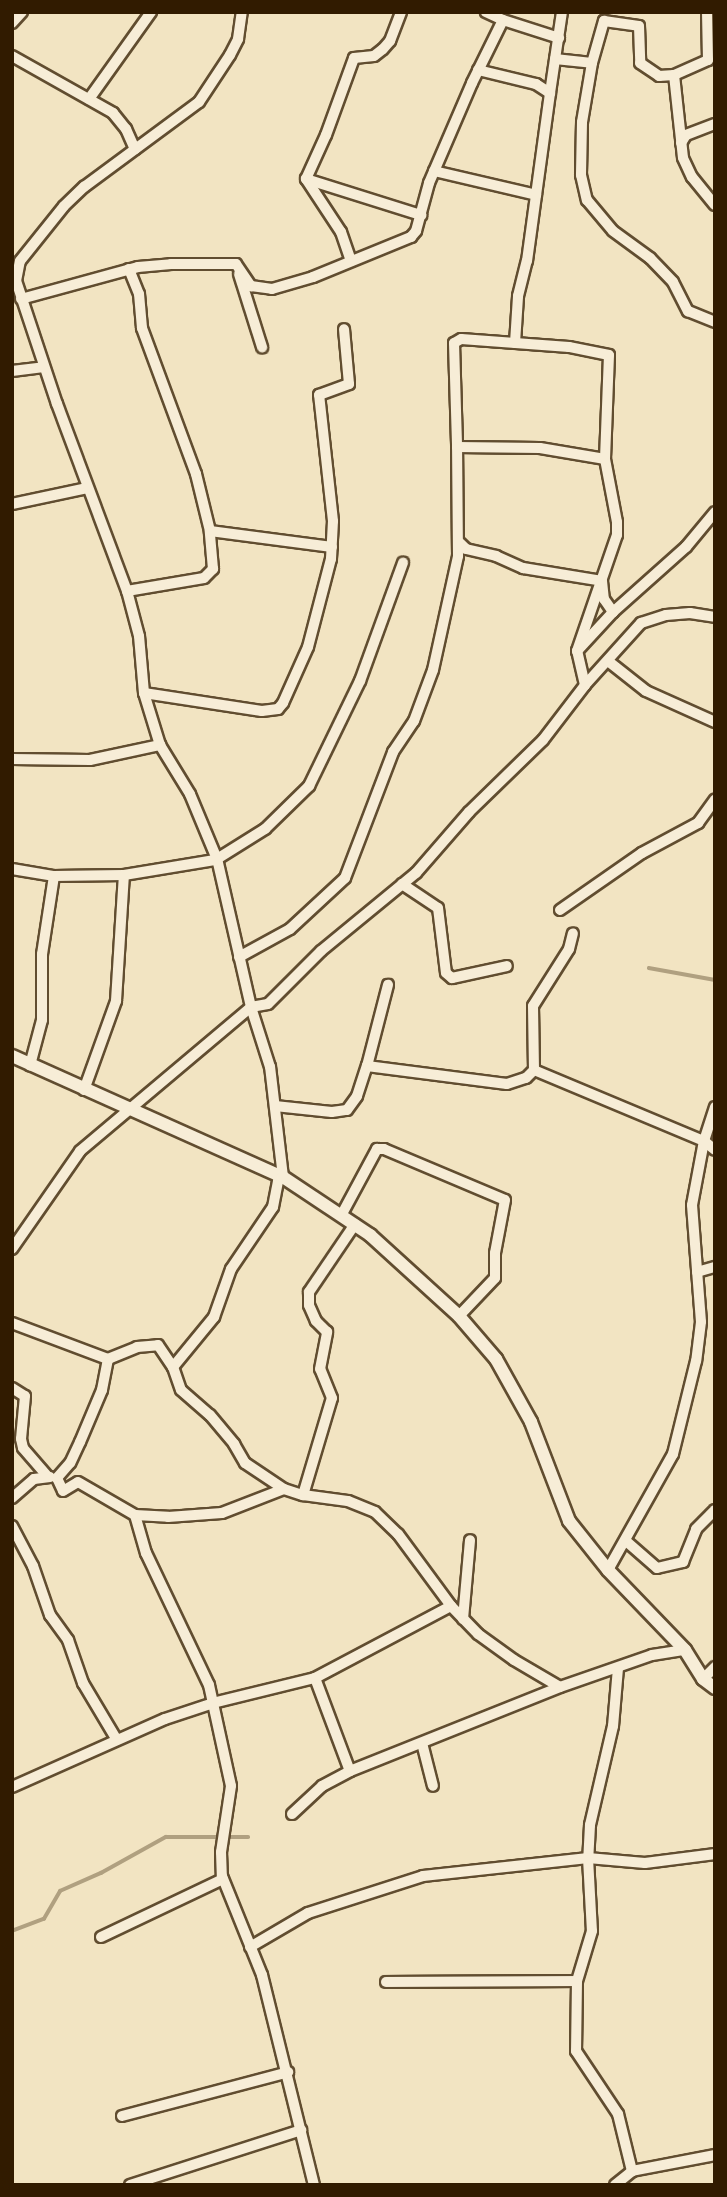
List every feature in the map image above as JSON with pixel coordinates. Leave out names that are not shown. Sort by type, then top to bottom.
[{"type":"street","points":[[12,23],[22,12]]},
{"type":"street","points":[[89,99],[151,12]]},
{"type":"street","points":[[242,12],[238,39],[200,102],[84,187],[36,238],[20,261],[16,281],[19,304],[127,591],[139,636],[144,693],[160,745],[190,794],[216,860],[251,1007],[270,1067],[283,1177]]},
{"type":"street","points":[[306,178],[326,135],[354,58],[374,56],[383,49],[390,41],[401,12]]},
{"type":"street","points":[[486,12],[559,38]]},
{"type":"street","points":[[515,343],[518,296],[527,261],[562,12]]},
{"type":"street","points":[[707,12],[708,60],[674,75],[659,76],[640,64],[639,26],[604,21],[592,63],[582,122],[584,193],[613,231],[650,257],[673,282],[688,311],[715,323]]},
{"type":"street","points":[[236,264],[251,286],[265,289],[313,277],[411,237],[421,215],[434,171],[503,20]]},
{"type":"street","points":[[12,56],[113,113],[126,129],[135,149]]},
{"type":"street","points":[[555,59],[592,63]]},
{"type":"street","points":[[478,70],[537,85],[550,93]]},
{"type":"street","points":[[674,75],[681,143],[692,177],[715,205]]},
{"type":"street","points":[[681,143],[686,135],[715,124]]},
{"type":"street","points":[[434,171],[536,195]]},
{"type":"street","points":[[306,178],[421,215]]},
{"type":"street","points":[[306,178],[341,232],[351,261]]},
{"type":"street","points":[[19,304],[129,269],[170,264],[236,264]]},
{"type":"street","points":[[236,264],[262,348]]},
{"type":"street","points":[[127,591],[204,578],[211,574],[210,531],[196,474],[142,328],[139,294],[129,269]]},
{"type":"street","points":[[144,693],[262,710],[278,709],[308,647],[332,547],[333,521],[319,395],[349,384],[344,329]]},
{"type":"street","points":[[239,957],[289,929],[345,878],[393,751],[414,721],[429,685],[460,543],[454,344],[461,339],[569,347],[609,355],[605,459],[617,522],[611,555],[577,651],[585,685]]},
{"type":"street","points":[[12,371],[44,367]]},
{"type":"street","points":[[457,447],[540,448],[605,459]]},
{"type":"street","points":[[12,503],[88,488]]},
{"type":"street","points":[[577,651],[613,612],[686,547],[715,512]]},
{"type":"street","points":[[210,531],[332,547]]},
{"type":"street","points":[[460,543],[466,549],[496,556],[523,568],[602,580]]},
{"type":"street","points":[[12,869],[54,876],[124,875],[216,860],[265,829],[309,786],[360,681],[403,564]]},
{"type":"street","points":[[602,580],[604,599],[613,612]]},
{"type":"street","points":[[12,1250],[80,1151],[251,1007],[268,1004],[321,951],[402,884],[469,812],[543,740],[585,685],[641,623],[666,615],[690,613],[715,617]]},
{"type":"street","points":[[608,661],[646,691],[715,722]]},
{"type":"street","points":[[12,759],[90,760],[160,745]]},
{"type":"street","points":[[560,909],[632,860],[698,823],[715,800]]},
{"type":"street","points":[[84,1090],[116,1001],[124,875]]},
{"type":"street","points":[[30,1065],[42,1020],[43,954],[54,876]]},
{"type":"street","points":[[402,884],[417,896],[434,902],[438,908],[446,973],[452,978],[507,966]]},
{"type":"street","points":[[367,1066],[507,1084],[526,1078],[534,1070],[533,1006],[569,949],[573,933]]},
{"type":"street","points":[[275,1106],[332,1112],[347,1110],[357,1096],[367,1066],[388,985]]},
{"type":"street","points":[[12,1056],[283,1177],[355,1224],[459,1316],[496,1359],[513,1385],[547,1458],[569,1521],[608,1570],[685,1650],[703,1679],[715,1688]]},
{"type":"street","points":[[534,1070],[704,1141],[715,1150]]},
{"type":"street","points":[[608,1570],[673,1454],[684,1412],[701,1322],[692,1205],[704,1141],[715,1107]]},
{"type":"street","points":[[342,1214],[377,1149],[384,1149],[505,1200],[495,1253],[495,1278],[459,1316]]},
{"type":"street","points":[[173,1367],[214,1317],[223,1285],[273,1207],[278,1181],[283,1177]]},
{"type":"street","points":[[303,1495],[332,1398],[320,1369],[327,1332],[316,1321],[309,1306],[309,1292],[355,1224]]},
{"type":"street","points":[[697,1272],[715,1267]]},
{"type":"street","points":[[12,1323],[108,1359],[137,1347],[158,1345],[173,1367],[181,1390],[211,1415],[245,1463],[284,1489],[303,1495],[348,1501],[375,1512],[398,1534],[463,1619],[514,1660],[560,1688]]},
{"type":"street","points":[[12,1498],[34,1479],[52,1477],[70,1463],[102,1390],[108,1359]]},
{"type":"street","points":[[12,1388],[25,1396],[21,1439],[27,1454],[63,1491],[78,1482],[135,1514],[168,1517],[222,1513],[284,1489]]},
{"type":"street","points":[[12,1450],[27,1454]]},
{"type":"street","points":[[626,1541],[657,1568],[683,1562],[696,1528],[715,1510]]},
{"type":"street","points":[[135,1514],[146,1552],[209,1685],[231,1786],[221,1852],[223,1879],[262,1975],[288,2072],[313,2185]]},
{"type":"street","points":[[12,1526],[33,1566],[50,1615],[68,1640],[83,1683],[117,1740]]},
{"type":"street","points":[[463,1619],[470,1540]]},
{"type":"street","points":[[12,1787],[117,1740],[213,1703],[315,1678],[451,1606]]},
{"type":"street","points":[[292,1814],[322,1786],[350,1771],[560,1688],[652,1655],[685,1650]]},
{"type":"street","points":[[703,1679],[715,1667]]},
{"type":"street","points":[[618,1668],[613,1726],[594,1798],[588,1858],[592,1931],[577,1981],[576,2051],[618,2114],[632,2171]]},
{"type":"street","points":[[315,1678],[350,1771]]},
{"type":"street","points":[[422,1743],[433,1786]]},
{"type":"street","points":[[250,1947],[308,1913],[423,1876],[588,1858],[645,1863],[715,1854]]},
{"type":"street","points":[[101,1937],[223,1879]]},
{"type":"street","points":[[386,1982],[577,1981]]},
{"type":"street","points":[[121,2116],[288,2072]]},
{"type":"street","points":[[130,2185],[301,2130]]},
{"type":"street","points":[[615,2185],[632,2171],[715,2155]]},
{"type":"waterway","points":[[649,968],[715,980]]},
{"type":"waterway","points":[[12,1931],[44,1919],[60,1891],[101,1873],[166,1837],[248,1837]]}]
